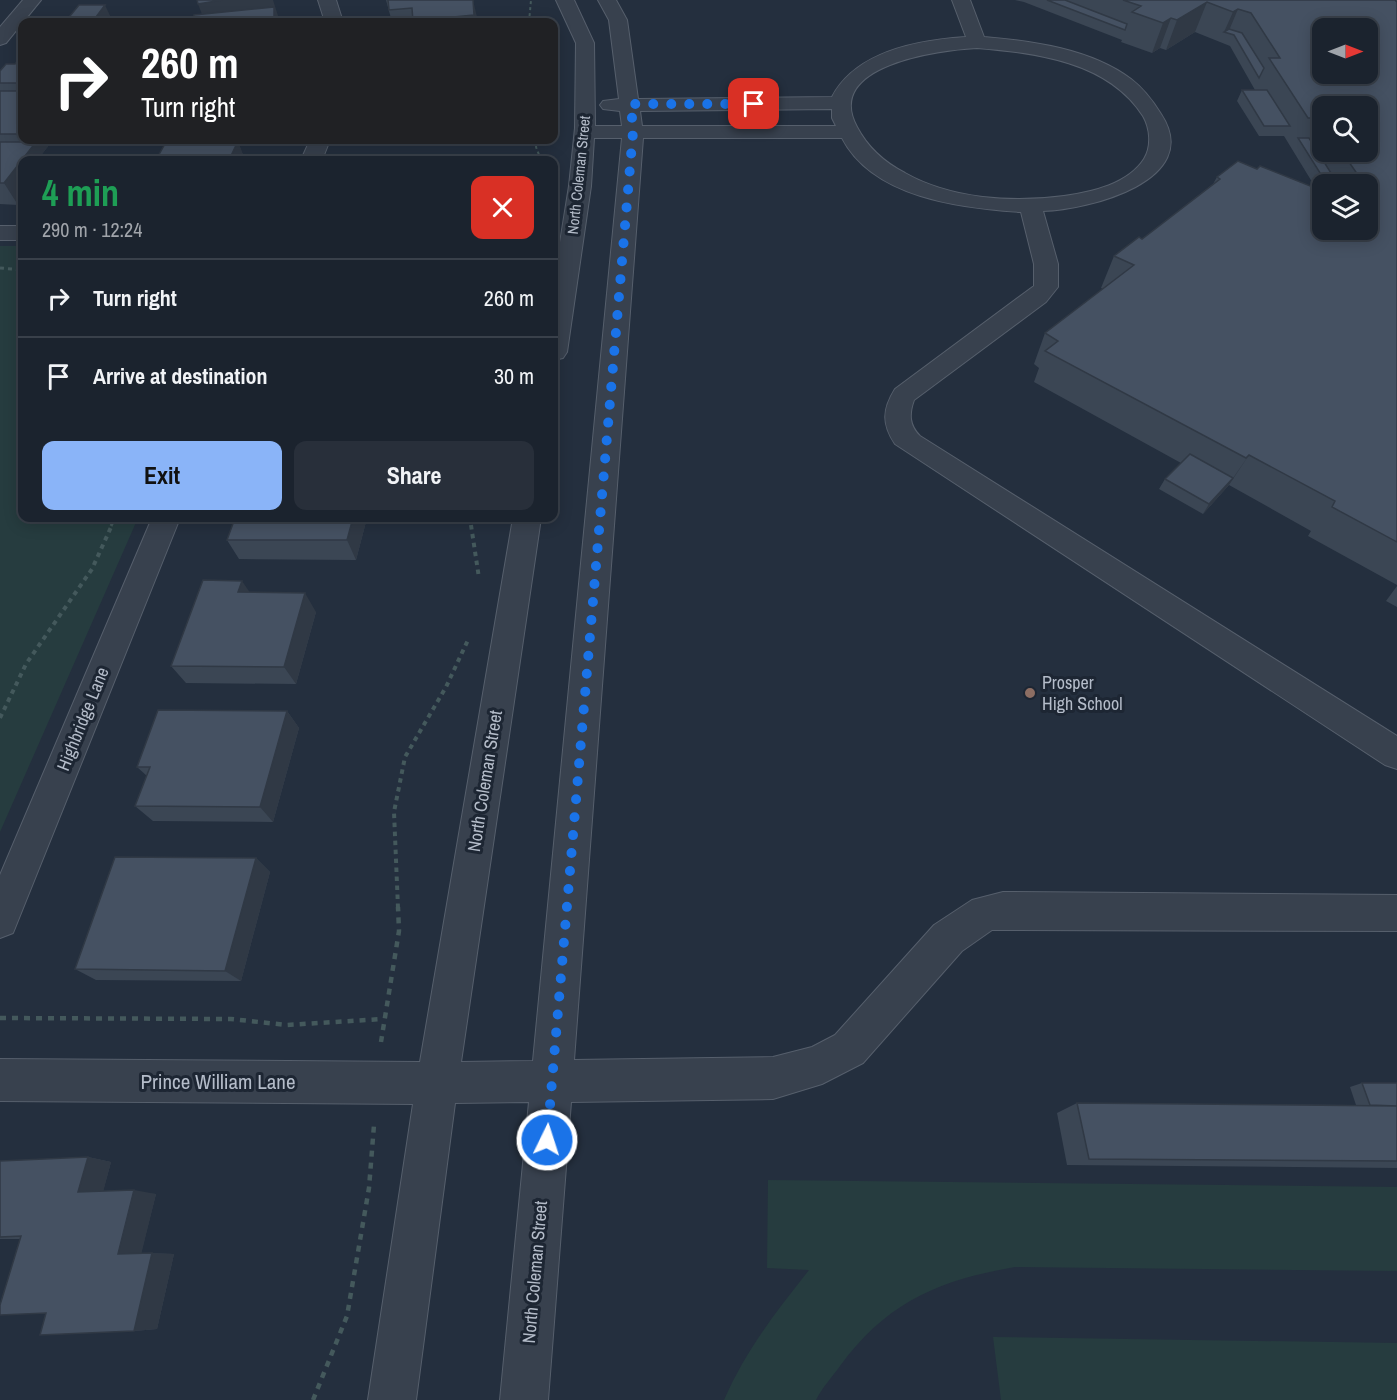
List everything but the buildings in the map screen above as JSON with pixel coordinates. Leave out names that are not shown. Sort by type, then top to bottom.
[{"type":"street","points":[[0,39],[32,0]]},
{"type":"street","points":[[327,0],[333,18]]},
{"type":"street","name":"North Coleman Street","points":[[558,326],[580,186],[586,106],[585,43],[565,0]]},
{"type":"street","name":"North Coleman Street","points":[[524,1400],[632,118],[618,20],[607,0]]},
{"type":"street","points":[[961,0],[977,42]]},
{"type":"street","points":[[977,42],[1041,49],[1091,66],[1118,80],[1150,109],[1158,126],[1160,143],[1155,159],[1140,175],[1123,186],[1097,196],[1030,206],[972,201],[916,185],[872,161],[857,147],[847,132],[842,117],[842,103],[846,90],[856,77],[887,57],[931,45],[977,42]]},
{"type":"street","points":[[585,132],[632,118],[842,103]]},
{"type":"street","points":[[586,106],[632,118],[847,132]]},
{"type":"street","points":[[1030,206],[1046,264],[1046,287],[1037,297],[904,395],[898,405],[896,418],[899,431],[920,449],[1397,754]]},
{"type":"street","points":[[0,233],[18,233]]},
{"type":"street","name":"Highbridge Lane","points":[[0,920],[164,522]]},
{"type":"street","name":"North Coleman Street","points":[[392,1400],[436,1083],[526,522]]},
{"type":"street","name":"Prince William Lane","points":[[0,1080],[436,1083],[773,1078],[803,1072],[830,1062],[849,1049],[948,938],[986,914],[1003,910],[1397,913]]},
{"type":"path","points":[[529,18],[531,0]]},
{"type":"path","points":[[0,268],[18,270]]},
{"type":"path","points":[[0,718],[26,664],[92,570],[113,522]]},
{"type":"path","points":[[471,522],[479,582]]},
{"type":"path","points":[[312,1400],[347,1316],[369,1188],[383,1019],[399,931],[394,812],[405,757],[446,687],[471,634]]},
{"type":"path","points":[[0,1018],[231,1019],[286,1025],[383,1019]]},
{"type":"green space","points":[[0,246],[18,246],[18,522],[136,522],[0,832]]},
{"type":"green space","points":[[768,1180],[1397,1187],[1397,1271],[1015,1267],[988,1272],[939,1287],[896,1310],[876,1325],[858,1344],[816,1400],[724,1400],[752,1348],[809,1270],[767,1268]]},
{"type":"green space","points":[[993,1337],[1397,1343],[1397,1400],[1001,1400]]},
{"type":"place","name":"Prosper High School","points":[[1030,693]]},
{"type":"route","points":[[547,1140],[633,132],[631,104],[754,104]]}]
